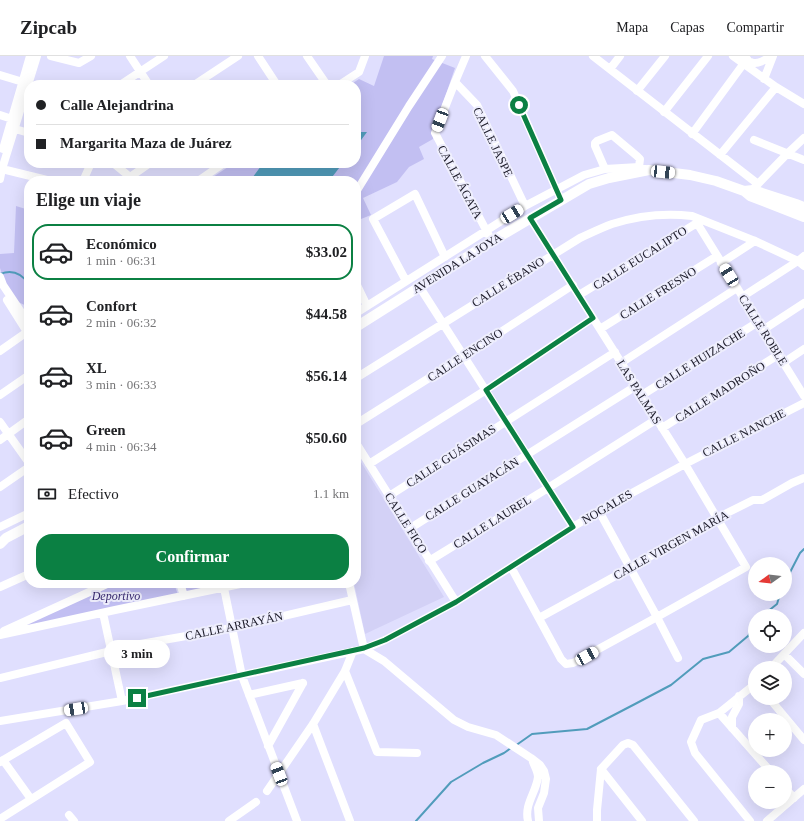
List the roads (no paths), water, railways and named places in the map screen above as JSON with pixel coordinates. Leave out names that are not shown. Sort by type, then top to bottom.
[{"type":"main road","name":"AVENIDA LA JOYA","points":[[361,324],[492,240],[589,184],[609,178],[649,170],[690,175],[716,180],[804,207]]},
{"type":"main road","name":"AVENIDA LA JOYA","points":[[751,190],[804,217]]},
{"type":"main road","points":[[0,544],[6,538],[24,529]]},
{"type":"street","points":[[26,80],[30,56]]},
{"type":"street","points":[[28,80],[37,56]]},
{"type":"street","points":[[51,56],[79,63],[91,56]]},
{"type":"street","points":[[130,56],[146,80]]},
{"type":"street","points":[[128,80],[164,56]]},
{"type":"street","points":[[202,80],[238,56]]},
{"type":"street","points":[[258,56],[272,80]]},
{"type":"street","points":[[307,56],[324,80]]},
{"type":"street","points":[[347,80],[359,72],[363,60],[356,56]]},
{"type":"street","points":[[361,184],[442,56]]},
{"type":"street","name":"CALLE ÁGATA","points":[[466,56],[454,82],[435,133],[492,240]]},
{"type":"street","points":[[485,56],[513,91],[561,200]]},
{"type":"street","points":[[593,56],[692,134],[720,154],[751,190],[804,138]]},
{"type":"street","points":[[610,69],[620,56]]},
{"type":"street","points":[[637,90],[665,56]]},
{"type":"street","points":[[664,112],[708,56]]},
{"type":"street","points":[[733,56],[751,62],[766,60],[770,56]]},
{"type":"street","points":[[764,79],[773,56]]},
{"type":"street","points":[[692,134],[744,60]]},
{"type":"street","points":[[744,60],[764,79],[804,104]]},
{"type":"street","points":[[0,74],[24,87]]},
{"type":"street","name":"CALLE JASPE","points":[[454,82],[476,105],[525,206]]},
{"type":"street","points":[[720,154],[776,87]]},
{"type":"street","points":[[0,156],[12,119],[24,90]]},
{"type":"street","points":[[0,179],[24,92]]},
{"type":"street","points":[[0,115],[12,119]]},
{"type":"street","points":[[15,129],[24,132]]},
{"type":"street","points":[[605,169],[595,143],[596,141],[612,135],[640,159],[639,167]]},
{"type":"street","points":[[754,140],[804,160]]},
{"type":"street","name":"AVENIDA LA JOYA","points":[[361,310],[525,206],[584,175],[605,169],[639,167],[649,170]]},
{"type":"street","points":[[119,168],[128,176]]},
{"type":"street","points":[[135,176],[144,168]]},
{"type":"street","points":[[205,176],[217,168]]},
{"type":"street","points":[[2,169],[31,176]]},
{"type":"street","points":[[406,281],[373,219],[415,194],[445,257]]},
{"type":"street","name":"CALLE ÉBANO","points":[[361,375],[553,254],[580,238],[613,224],[642,217],[681,215],[692,216],[698,220],[755,241],[802,261]]},
{"type":"street","name":"LAS PALMAS","points":[[530,218],[685,464],[746,567],[657,617]]},
{"type":"street","name":"CALLE ROBLE","points":[[698,220],[721,263],[804,396]]},
{"type":"street","name":"CALLE EUCALIPTO","points":[[579,295],[698,220]]},
{"type":"street","points":[[721,263],[755,241]]},
{"type":"street","name":"CALLE FRESNO","points":[[600,330],[717,256]]},
{"type":"street","points":[[742,297],[802,261]]},
{"type":"street","points":[[1,284],[24,323]]},
{"type":"street","name":"CALLE ENCINO","points":[[361,421],[464,356],[572,285]]},
{"type":"street","points":[[419,286],[573,527]]},
{"type":"street","points":[[621,363],[737,288]]},
{"type":"street","points":[[361,293],[367,306]]},
{"type":"street","points":[[763,330],[804,303]]},
{"type":"street","points":[[369,464],[486,390],[593,318]]},
{"type":"street","name":"CALLE HUIZACHE","points":[[642,396],[758,322]]},
{"type":"street","points":[[0,351],[24,333]]},
{"type":"street","points":[[783,363],[804,349]]},
{"type":"street","name":"CALLE GUÁSIMAS","points":[[389,496],[615,352]]},
{"type":"street","name":"CALLE MADROÑO","points":[[662,428],[778,355]]},
{"type":"street","points":[[0,395],[24,378]]},
{"type":"street","name":"CALLE GUAYACÁN","points":[[409,528],[636,386]]},
{"type":"street","name":"CALLE NANCHE","points":[[685,464],[804,403]]},
{"type":"street","name":"CALLE LAUREL","points":[[429,561],[657,419]]},
{"type":"street","points":[[0,422],[24,456]]},
{"type":"street","points":[[0,440],[24,423]]},
{"type":"street","name":"CALLE FICO","points":[[361,451],[456,602]]},
{"type":"street","name":"NOGALES","points":[[0,721],[122,701],[242,676],[364,648],[385,640],[456,602],[599,511],[685,464]]},
{"type":"street","points":[[0,487],[24,470]]},
{"type":"street","name":"CALLE VIRGEN MARÍA","points":[[539,618],[717,518],[753,500],[762,500],[804,478]]},
{"type":"street","points":[[599,511],[678,658]]},
{"type":"street","points":[[0,528],[24,516]]},
{"type":"street","points":[[511,567],[561,659],[566,664],[573,663],[657,617]]},
{"type":"street","points":[[0,587],[24,576]]},
{"type":"street","points":[[0,634],[98,588]]},
{"type":"street","points":[[182,588],[184,596]]},
{"type":"street","points":[[0,634],[224,588],[242,676],[297,821]]},
{"type":"street","points":[[350,588],[364,648],[384,661],[454,720],[468,727],[496,735],[540,765],[544,771],[546,779],[544,792],[538,808],[539,821]]},
{"type":"street","name":"CALLE ARRAYÁN","points":[[0,678],[129,646],[232,628],[352,600]]},
{"type":"street","points":[[103,613],[122,701]]},
{"type":"street","points":[[778,661],[804,633]]},
{"type":"street","points":[[267,791],[313,724],[345,671],[353,651]]},
{"type":"street","points":[[784,654],[804,674]]},
{"type":"street","points":[[345,671],[377,752],[417,754]]},
{"type":"street","points":[[249,695],[303,683],[268,746]]},
{"type":"street","points":[[748,689],[719,713],[701,720],[691,742],[695,753],[750,821]]},
{"type":"street","points":[[732,728],[732,718],[738,704],[739,696]]},
{"type":"street","points":[[775,705],[804,740]]},
{"type":"street","points":[[719,713],[765,765]]},
{"type":"street","points":[[0,819],[31,800],[90,762],[66,723],[2,761],[31,800]]},
{"type":"street","points":[[313,724],[350,821]]},
{"type":"street","points":[[597,821],[601,769],[623,746],[628,743],[633,745],[694,821]]},
{"type":"street","points":[[528,756],[537,771],[538,778],[528,805],[528,821]]},
{"type":"street","points":[[601,769],[642,821]]},
{"type":"street","points":[[768,821],[804,789]]},
{"type":"street","points":[[229,821],[256,802]]},
{"type":"waterway","points":[[0,274],[13,272],[20,275],[24,279]]},
{"type":"waterway","points":[[792,568],[800,553],[804,549]]},
{"type":"waterway","points":[[771,609],[777,604],[778,601]]},
{"type":"waterway","points":[[515,746],[532,734],[587,729],[671,685],[703,659],[729,652],[748,636]]},
{"type":"waterway","points":[[416,821],[451,782],[511,748]]},
{"type":"park label","name":"Deportivo","points":[[116,596]]}]
